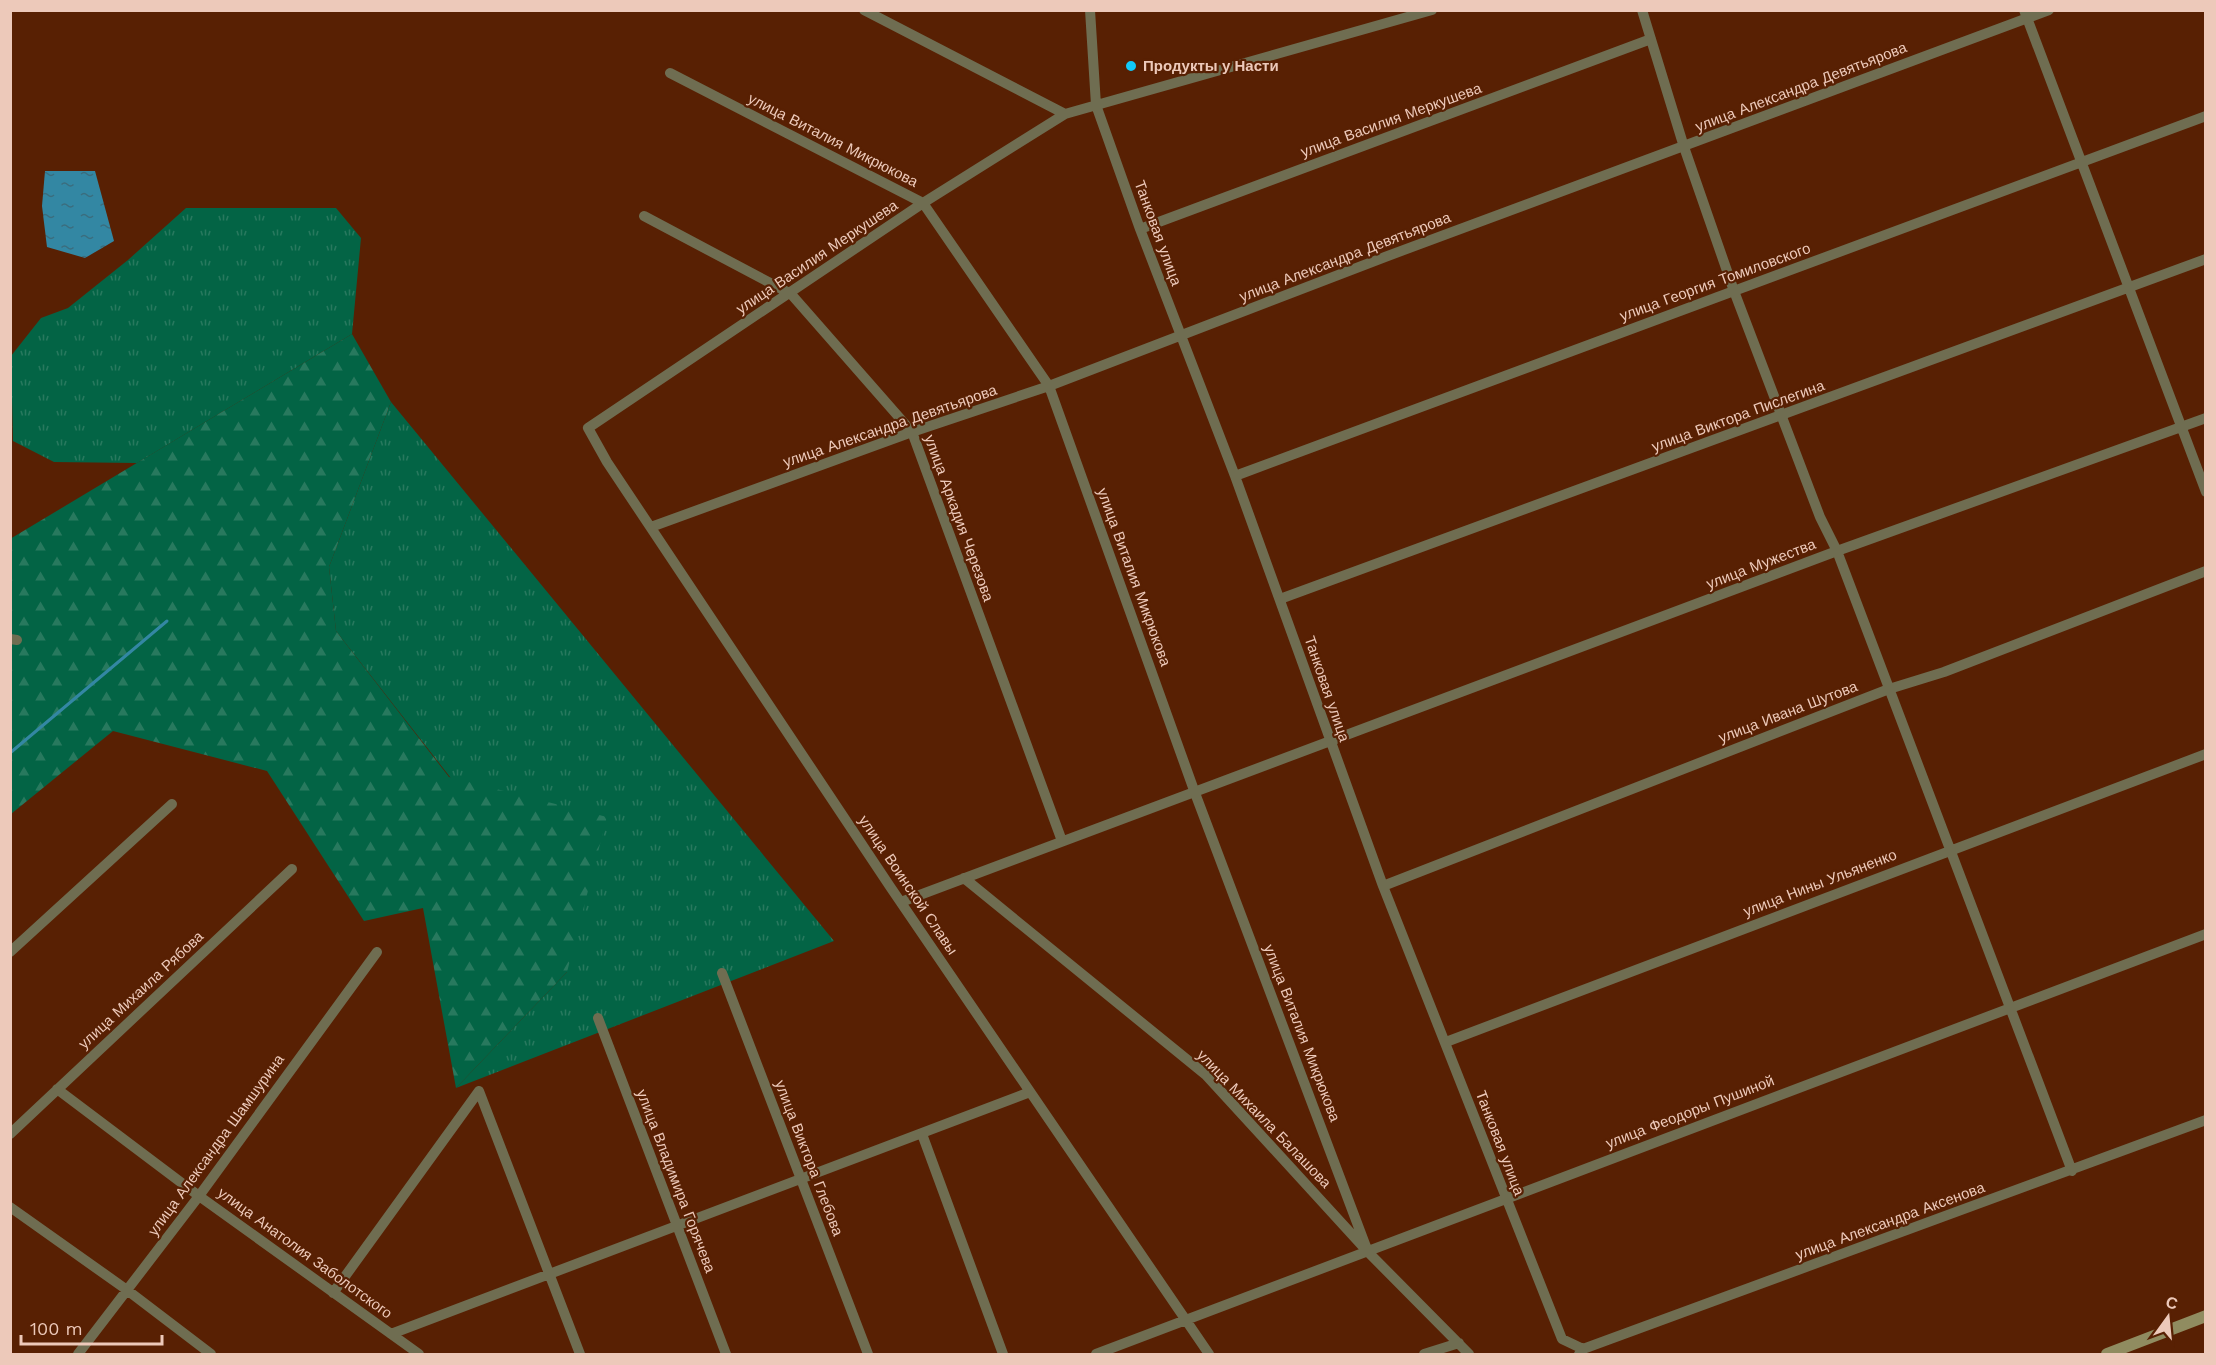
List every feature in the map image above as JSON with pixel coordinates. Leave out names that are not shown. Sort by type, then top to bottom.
[{"type":"street","points":[[864,10],[1065,114]]},
{"type":"street","name":"Танковая улица","points":[[1090,10],[1096,105],[1140,229],[1235,476],[1383,886],[1446,1042],[1505,1199],[1562,1339],[1581,1352]]},
{"type":"street","name":"улица Василия Меркушева","points":[[588,428],[791,294],[923,203],[1065,114],[1432,10]]},
{"type":"street","points":[[1642,10],[1684,147],[1734,291],[1820,517],[1837,551],[1888,689],[1952,849],[2072,1171]]},
{"type":"street","name":"улица Александра Девятьярова","points":[[651,527],[912,432],[1049,386],[1396,253],[1684,147],[2026,15],[2049,10]]},
{"type":"street","points":[[2026,15],[2205,492]]},
{"type":"street","name":"улица Василия Меркушева","points":[[1140,229],[1651,39]]},
{"type":"street","name":"улица Виталия Микрюкова","points":[[670,73],[923,203],[1049,386],[1195,793],[1368,1252]]},
{"type":"street","name":"улица Георгия Томиловского","points":[[1235,476],[2205,116]]},
{"type":"street","name":"улица Аркадия Черезова","points":[[645,216],[791,294],[912,432],[1062,841]]},
{"type":"street","name":"улица Виктора Пислегина","points":[[1280,599],[2205,259]]},
{"type":"street","name":"улица Мужества","points":[[900,902],[1330,743],[1837,551],[2205,418]]},
{"type":"street","name":"улица Воинской Славы","points":[[588,428],[606,462],[900,902],[1209,1354]]},
{"type":"street","name":"улица Ивана Шутова","points":[[1383,886],[1888,689],[1944,672],[2205,571]]},
{"type":"street","name":"улица Нины Ульяненко","points":[[1446,1042],[2205,754]]},
{"type":"street","points":[[10,952],[172,804]]},
{"type":"street","name":"улица Михаила Рябова","points":[[10,1134],[292,869]]},
{"type":"street","name":"улица Михаила Балашова","points":[[964,878],[1206,1076],[1368,1252],[1469,1354]]},
{"type":"street","name":"улица Феодоры Пушиной","points":[[1096,1354],[2205,934]]},
{"type":"street","name":"улица Александра Шамшурина","points":[[78,1354],[199,1196],[377,952]]},
{"type":"street","name":"улица Виктора Глебова","points":[[722,973],[868,1354]]},
{"type":"street","name":"улица Владимира Горячева","points":[[598,1018],[726,1354]]},
{"type":"street","name":"улица Анатолия Заболотского","points":[[57,1089],[199,1196],[419,1354]]},
{"type":"street","points":[[333,1293],[479,1091],[580,1354]]},
{"type":"street","points":[[392,1334],[1030,1092]]},
{"type":"street","name":"улица Александра Аксенова","points":[[1581,1352],[2205,1120]]},
{"type":"street","points":[[922,1134],[1003,1354]]},
{"type":"street","points":[[10,1207],[127,1290],[211,1354]]},
{"type":"street","points":[[2107,1354],[2205,1316]]},
{"type":"street","points":[[1424,1354],[1459,1342]]},
{"type":"green space","points":[[186,208],[336,208],[361,238],[352,334],[137,463],[54,462],[13,441],[11,356],[41,318],[68,308],[128,260]]},
{"type":"green space","points":[[352,334],[391,402],[329,567],[336,631],[449,777],[607,817],[567,972],[456,1088],[423,908],[364,921],[267,771],[113,731],[11,814],[10,539]]},
{"type":"green space","points":[[391,402],[834,941],[456,1088],[567,972],[450,777],[336,631],[329,567]]},
{"type":"water","points":[[45,171],[95,171],[114,241],[85,258],[47,247],[42,206]]},
{"type":"waterway","points":[[10,753],[167,621]]},
{"type":"place","name":"Продукты у Насти","points":[[1131,66]]}]
